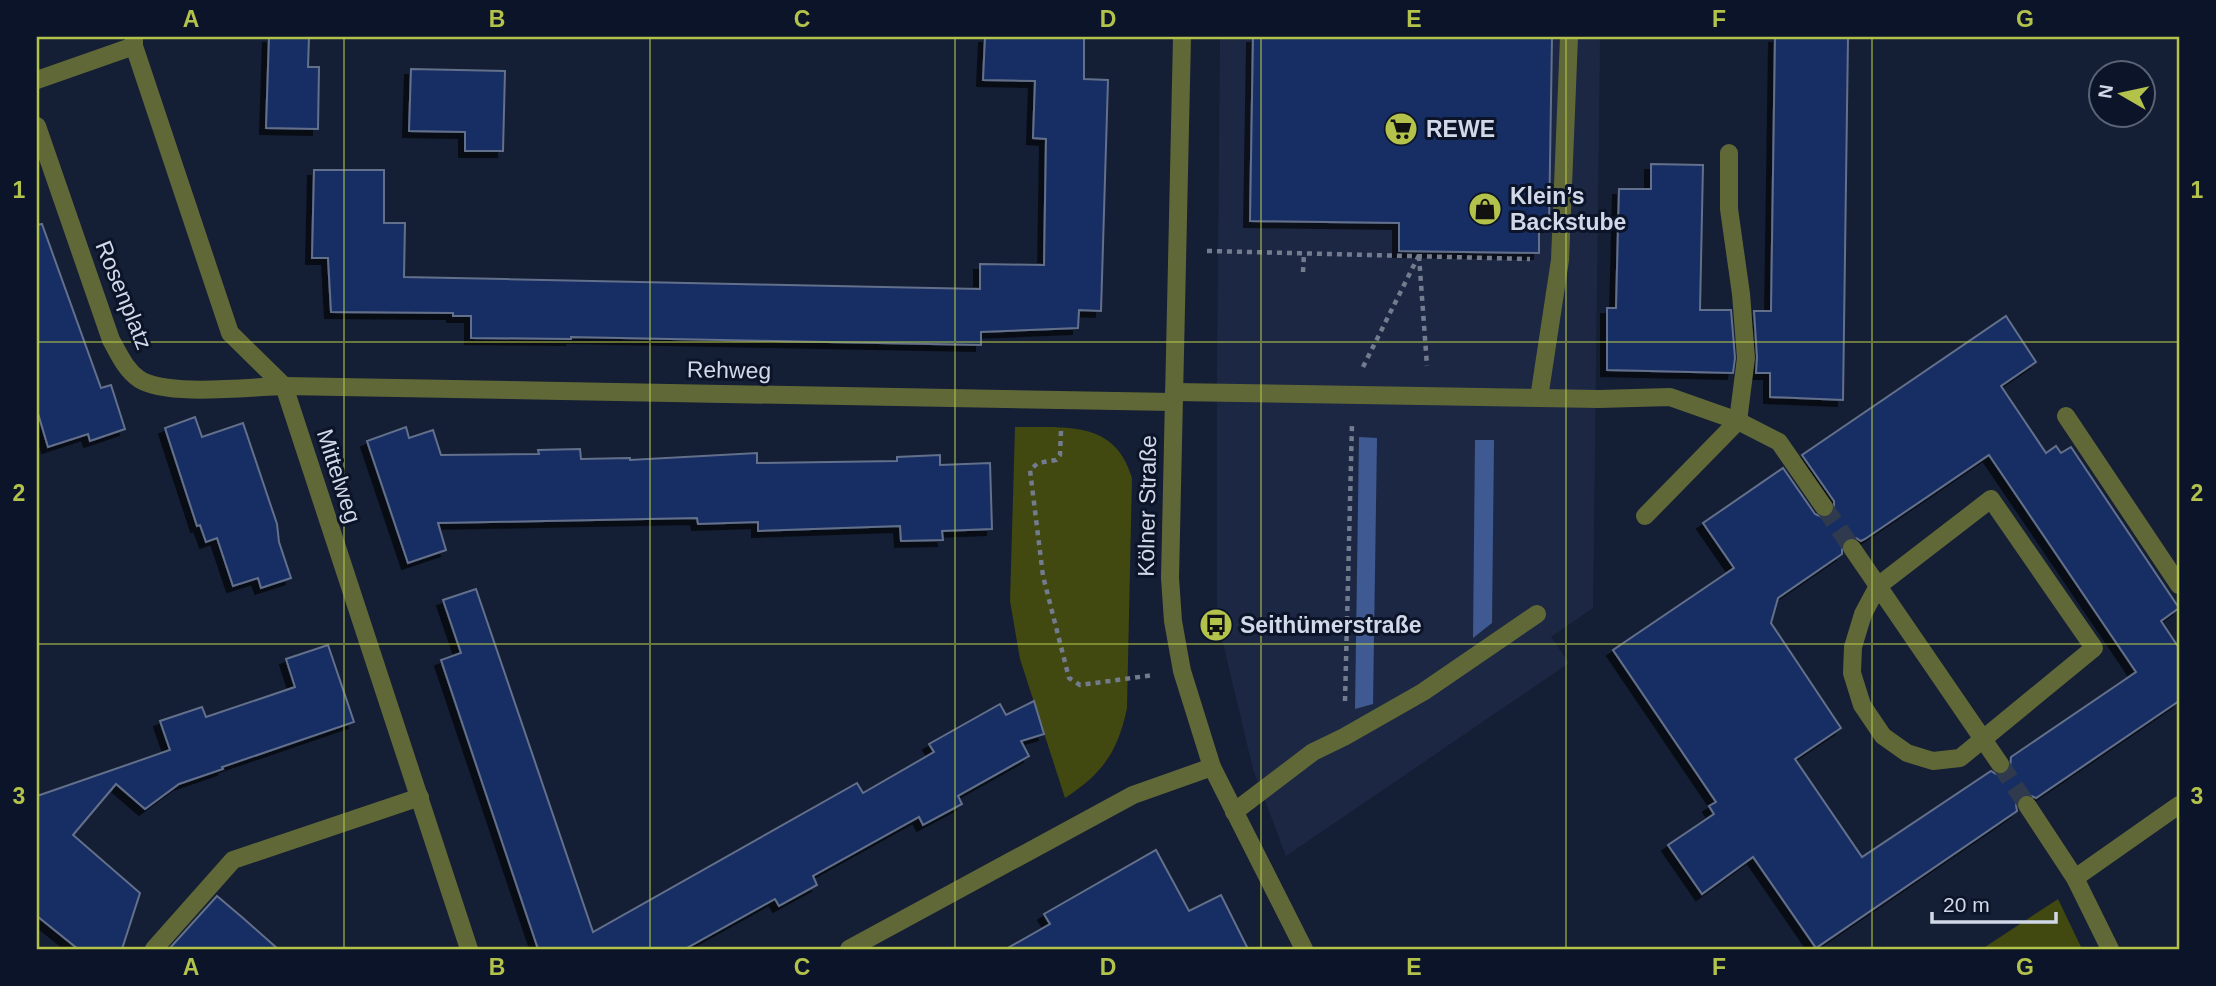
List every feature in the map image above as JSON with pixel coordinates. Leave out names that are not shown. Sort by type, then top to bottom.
[{"type":"street","name":"Kölner Straße","points":[[1182,37],[1170,578],[1173,621],[1182,671],[1212,767],[1304,949]]},
{"type":"street","points":[[1539,398],[1560,260],[1569,37]]},
{"type":"street","points":[[37,80],[134,41]]},
{"type":"street","name":"Mittelweg","points":[[134,41],[230,333],[284,386],[469,949]]},
{"type":"street","name":"Rosenplatz","points":[[37,127],[111,340],[125,366],[141,380],[170,389],[284,386]]},
{"type":"street","points":[[1645,516],[1738,421],[1746,358],[1741,294],[1729,209],[1729,153]]},
{"type":"street","name":"Rehweg","points":[[284,386],[1063,400],[1353,395],[1599,399],[1670,397],[1738,421],[1779,442],[1824,507]]},
{"type":"street","points":[[2066,416],[2179,585]]},
{"type":"street","points":[[1992,499],[2094,648],[1983,739],[1960,758],[1933,761],[1907,753],[1883,736],[1862,705],[1852,673],[1853,647],[1863,614],[1878,586],[1992,499]]},
{"type":"street","points":[[1852,548],[2000,764]]},
{"type":"street","points":[[1234,812],[1313,752],[1423,692],[1536,614]]},
{"type":"street","points":[[849,949],[1133,795],[1212,767]]},
{"type":"street","points":[[155,949],[233,860],[420,797]]},
{"type":"street","points":[[2027,805],[2076,878],[2110,949]]},
{"type":"street","points":[[2076,878],[2179,805]]},
{"type":"path","points":[[1178,251],[1560,260]]},
{"type":"path","points":[[1303,272],[1304,253]]},
{"type":"path","points":[[1344,737],[1353,395],[1367,357],[1419,256]]},
{"type":"path","points":[[1419,256],[1427,358],[1427,396]]},
{"type":"path","points":[[1063,400],[1060,454],[1056,460],[1038,463],[1030,470],[1043,576],[1069,678],[1080,685],[1182,671]]},
{"type":"shaded area","points":[[1220,37],[1600,37],[1593,608],[1551,637],[1569,663],[1286,856],[1253,769],[1217,618]]},
{"type":"green space","points":[[1015,427],[1069,428],[1100,436],[1113,445],[1124,459],[1132,478],[1127,708],[1119,737],[1099,771],[1065,798],[1020,659],[1010,601]]},
{"type":"green space","points":[[2058,899],[2082,949],[1982,949]]},
{"type":"water","points":[[1359,437],[1377,438],[1373,704],[1355,709]]},
{"type":"water","points":[[1475,440],[1494,440],[1492,623],[1473,638]]},
{"type":"building","points":[[269,37],[309,37],[308,67],[319,67],[318,129],[266,128]]},
{"type":"building","points":[[985,37],[1084,37],[1084,79],[1108,80],[1101,311],[1079,310],[1078,328],[981,332],[981,345],[571,337],[471,338],[471,316],[453,316],[453,313],[331,312],[328,258],[312,258],[314,170],[384,170],[384,223],[405,223],[404,277],[980,289],[980,264],[1044,265],[1046,139],[1033,138],[1035,81],[983,80]]},
{"type":"building","name":"REWE","points":[[1253,37],[1552,37],[1549,226],[1539,226],[1539,253],[1399,251],[1399,223],[1250,221]]},
{"type":"building","points":[[1775,37],[1848,37],[1843,400],[1770,397],[1770,373],[1756,373],[1754,311],[1771,311]]},
{"type":"building","points":[[411,69],[505,71],[503,151],[465,151],[465,132],[409,131]]},
{"type":"building","points":[[1651,164],[1703,165],[1700,310],[1731,310],[1735,358],[1733,373],[1607,370],[1607,308],[1616,308],[1619,189],[1651,189]]},
{"type":"building","points":[[42,224],[101,388],[111,385],[125,429],[90,441],[88,434],[48,447],[37,410],[37,225]]},
{"type":"building","points":[[2006,316],[2036,362],[2001,386],[2046,453],[2056,446],[2061,453],[2071,447],[2179,608],[2161,621],[2179,648],[2179,701],[2036,798],[2027,794],[2020,796],[2016,805],[2017,811],[1816,948],[1753,857],[1702,894],[1668,845],[1714,814],[1709,806],[1716,802],[1613,650],[1734,568],[1703,523],[1783,468],[1815,514],[1824,518],[1831,516],[1834,501],[1802,455]],"holes":[[[1989,455],[2136,672],[2011,757],[2010,768],[2006,774],[1991,771],[1862,857],[1795,759],[1841,728],[1771,623],[1778,598],[1842,554],[1842,544],[1846,538],[1861,541],[1865,539]]]},
{"type":"building","points":[[195,417],[202,437],[243,423],[277,524],[279,542],[291,578],[261,588],[258,578],[233,586],[217,538],[206,542],[200,525],[197,526],[165,428]]},
{"type":"building","points":[[406,427],[409,438],[433,430],[441,455],[539,454],[538,450],[580,449],[581,459],[630,460],[757,453],[757,463],[897,461],[897,457],[940,455],[940,465],[990,463],[992,529],[942,531],[943,540],[901,541],[900,526],[758,531],[758,522],[698,524],[697,518],[438,523],[446,550],[408,563],[367,441]]},
{"type":"building","points":[[476,589],[593,932],[857,783],[863,793],[934,752],[929,744],[1000,704],[1006,715],[1034,701],[1044,734],[1021,741],[1029,756],[958,796],[962,804],[923,825],[919,817],[813,876],[817,885],[779,906],[775,899],[685,949],[538,949],[441,660],[461,653],[443,600]]},
{"type":"building","points":[[328,645],[354,722],[179,784],[145,809],[116,784],[73,835],[140,893],[122,949],[78,949],[37,916],[37,796],[170,750],[160,721],[202,707],[206,717],[295,687],[286,659]]},
{"type":"building","points":[[1156,850],[1189,911],[1221,895],[1248,949],[1006,949],[1050,924],[1044,914]]},
{"type":"building","points":[[217,896],[243,918],[278,949],[169,949]]},
{"type":"tunnel","points":[[1824,507],[1852,548]]},
{"type":"tunnel","points":[[2000,764],[2027,805]]},
{"type":"place","name":"REWE","points":[[1401,129]]},
{"type":"place","name":"Klein’s Backstube","points":[[1485,209]]},
{"type":"place","name":"Seithümerstraße","points":[[1216,625]]}]
